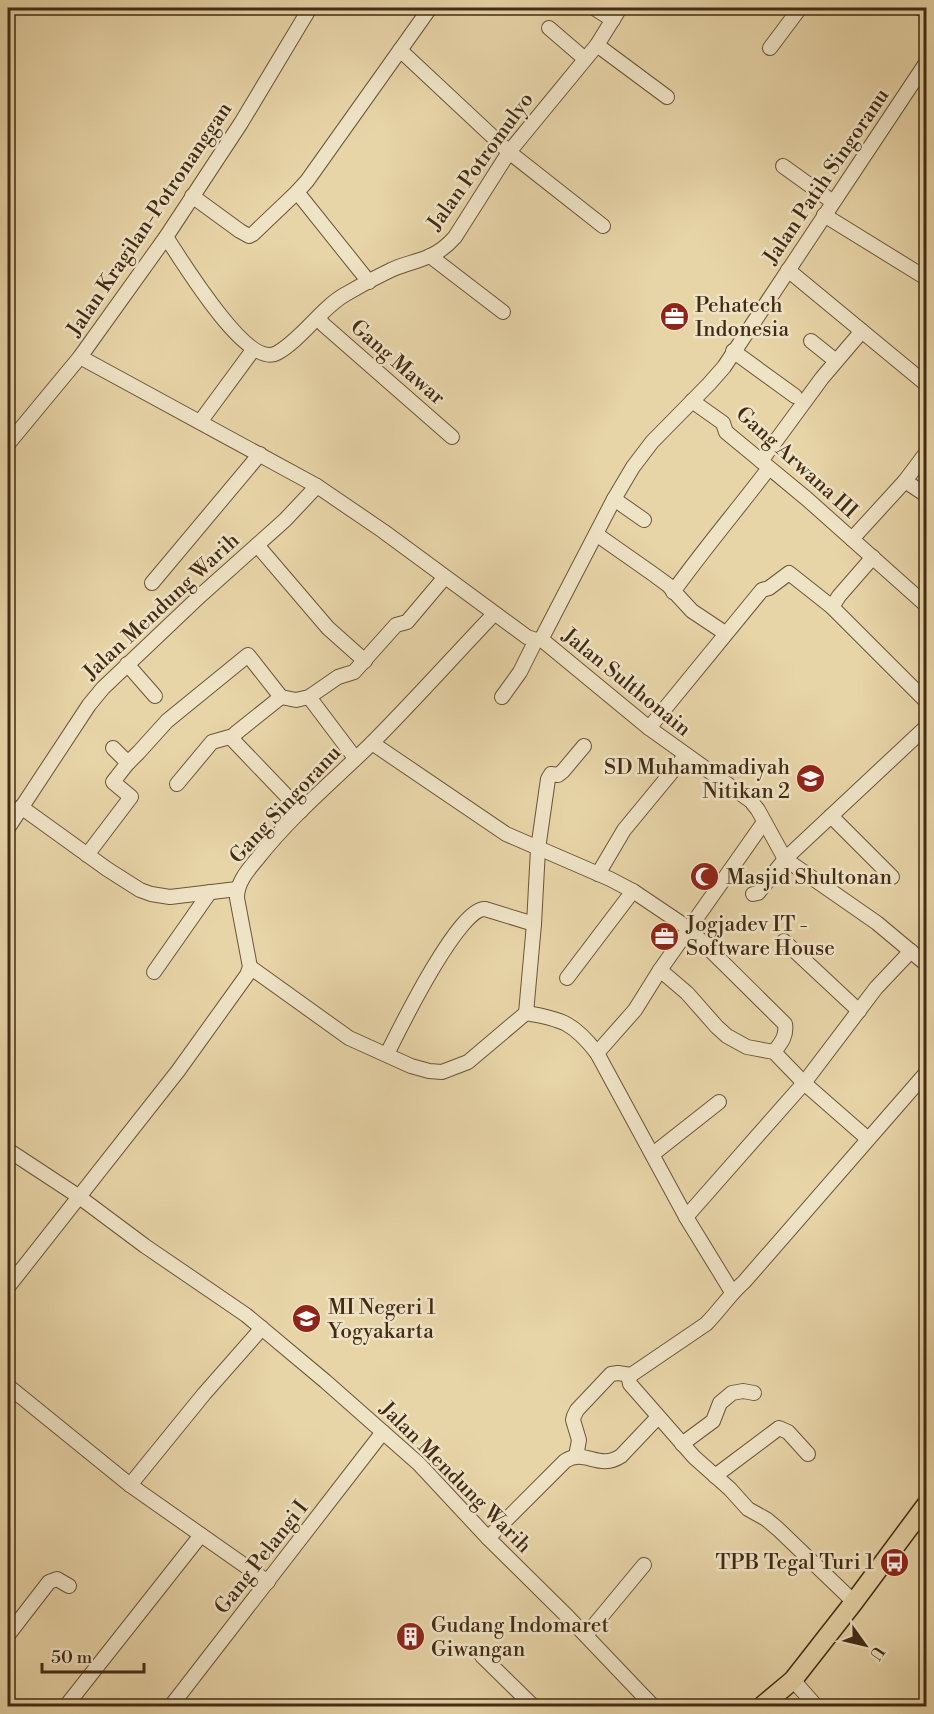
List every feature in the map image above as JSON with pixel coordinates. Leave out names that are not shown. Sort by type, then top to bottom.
[{"type":"main road","points":[[762,1707],[793,1680],[927,1505]]},
{"type":"street","name":"Jalan Kragilan-Potronanggan","points":[[8,444],[80,357],[166,237],[247,113],[310,8]]},
{"type":"street","points":[[192,196],[240,231],[249,236],[253,234],[297,192],[327,154],[430,8]]},
{"type":"street","points":[[594,8],[616,14]]},
{"type":"street","points":[[770,48],[800,8]]},
{"type":"street","points":[[919,8],[927,10]]},
{"type":"street","name":"Jalan Potromulyo","points":[[253,350],[267,356],[275,354],[300,335],[344,295],[392,269],[430,256],[455,237],[509,152],[597,45],[616,14]]},
{"type":"street","points":[[549,28],[585,59]]},
{"type":"street","points":[[597,45],[668,97]]},
{"type":"street","points":[[400,50],[509,152],[603,226]]},
{"type":"street","name":"Jalan Patih Singoranu","points":[[502,697],[520,672],[538,639],[544,634],[633,467],[652,442],[717,375],[927,63]]},
{"type":"street","points":[[783,165],[833,202]]},
{"type":"street","points":[[297,192],[369,282]]},
{"type":"street","points":[[824,215],[927,278]]},
{"type":"street","points":[[166,237],[200,289],[227,324],[253,350],[200,422]]},
{"type":"street","points":[[430,256],[503,312]]},
{"type":"street","points":[[788,270],[927,384]]},
{"type":"street","name":"Gang Mawar","points":[[318,318],[452,437]]},
{"type":"street","points":[[673,592],[697,558],[728,522],[765,464],[798,400],[862,331]]},
{"type":"street","points":[[811,341],[836,361]]},
{"type":"street","points":[[733,351],[798,400]]},
{"type":"street","name":"Jalan Sulthonain","points":[[80,357],[317,486],[383,531],[527,637],[538,639],[648,728],[751,801],[785,859]]},
{"type":"street","name":"Gang Arwana III","points":[[692,401],[723,423],[726,432],[927,605]]},
{"type":"street","points":[[852,539],[905,481],[927,453]]},
{"type":"street","points":[[152,583],[260,454]]},
{"type":"street","points":[[905,481],[927,495]]},
{"type":"street","name":"Jalan Mendung Warih","points":[[8,828],[89,705],[127,664],[285,520],[317,486]]},
{"type":"street","points":[[614,499],[644,520]]},
{"type":"street","points":[[596,534],[668,585],[692,611],[725,633]]},
{"type":"street","points":[[257,545],[328,628],[365,661]]},
{"type":"street","points":[[832,607],[873,557]]},
{"type":"street","points":[[648,728],[762,590],[769,588],[789,573],[832,607],[927,701]]},
{"type":"street","points":[[87,855],[130,797],[114,782],[128,763],[167,721],[248,655],[281,697],[296,700],[309,697],[338,677],[354,672],[396,625],[407,622],[445,577]]},
{"type":"street","name":"Gang Singoranu","points":[[250,967],[237,898],[240,882],[258,857],[301,811],[372,743],[494,614]]},
{"type":"street","points":[[127,664],[155,696]]},
{"type":"street","points":[[177,784],[212,742],[233,736],[281,697]]},
{"type":"street","points":[[309,697],[355,758]]},
{"type":"street","points":[[753,894],[758,893],[785,859],[924,734]]},
{"type":"street","points":[[233,736],[232,739],[301,811]]},
{"type":"street","points":[[372,743],[506,834],[633,891],[688,928],[785,1024],[786,1033],[774,1052]]},
{"type":"street","points":[[8,1287],[178,1071],[247,975],[250,967],[348,1038],[411,1066],[429,1071],[442,1072],[468,1062],[526,1014],[538,849],[549,775],[558,775],[563,771],[584,746]]},
{"type":"street","points":[[113,748],[128,763]]},
{"type":"street","points":[[598,874],[624,830],[686,756]]},
{"type":"street","points":[[21,807],[87,855],[151,894],[171,897],[237,889]]},
{"type":"street","points":[[831,816],[892,877]]},
{"type":"street","points":[[597,1053],[635,1010],[688,928],[764,822]]},
{"type":"street","points":[[785,859],[877,923],[927,963]]},
{"type":"street","points":[[567,978],[633,891]]},
{"type":"street","points":[[154,972],[210,892]]},
{"type":"street","points":[[387,1054],[407,1013],[438,960],[478,910],[485,909],[534,924]]},
{"type":"street","points":[[784,941],[859,1011]]},
{"type":"street","points":[[686,1217],[804,1083],[881,983],[911,951]]},
{"type":"street","points":[[660,970],[687,993],[727,1036],[747,1047],[774,1052],[804,1083],[868,1139]]},
{"type":"street","points":[[526,1014],[548,1017],[567,1024],[597,1053],[686,1217],[732,1292]]},
{"type":"street","points":[[854,1602],[778,1529],[748,1509],[682,1444],[628,1379],[711,1320],[732,1292],[744,1282],[927,1073]]},
{"type":"street","points":[[653,1154],[719,1102]]},
{"type":"street","name":"Jalan Mendung Warih","points":[[8,1150],[78,1196],[145,1246],[246,1315],[383,1432],[419,1464],[653,1707]]},
{"type":"street","points":[[130,1485],[204,1394],[262,1328]]},
{"type":"street","points":[[576,1456],[579,1436],[573,1420],[577,1410],[611,1374],[631,1376]]},
{"type":"street","points":[[8,1386],[130,1485],[268,1582]]},
{"type":"street","points":[[682,1444],[713,1421],[720,1403],[732,1393],[743,1391],[754,1393]]},
{"type":"street","points":[[488,1538],[565,1461],[576,1456],[601,1462],[616,1459],[658,1417]]},
{"type":"street","points":[[715,1476],[779,1428],[788,1432],[808,1454]]},
{"type":"street","name":"Gang Pelangi I","points":[[171,1707],[383,1432]]},
{"type":"street","points":[[66,1707],[201,1535]]},
{"type":"street","points":[[586,1635],[644,1565]]},
{"type":"street","points":[[8,1635],[49,1582],[57,1579],[69,1586]]},
{"type":"street","points":[[482,1656],[533,1707]]},
{"type":"street","points":[[793,1680],[816,1707]]},
{"type":"place","name":"Pehatech Indonesia","points":[[674,317]]},
{"type":"place","name":"SD Muhammadiyah Nitikan 2","points":[[811,779]]},
{"type":"place","name":"Masjid Shultonan","points":[[705,877]]},
{"type":"place","name":"Jogjadev IT - Software House","points":[[665,936]]},
{"type":"place","name":"MI Negeri 1 Yogyakarta","points":[[307,1319]]},
{"type":"place","name":"TPB Tegal Turi 1","points":[[895,1562]]},
{"type":"place","name":"Gudang Indomaret Giwangan","points":[[410,1637]]}]
